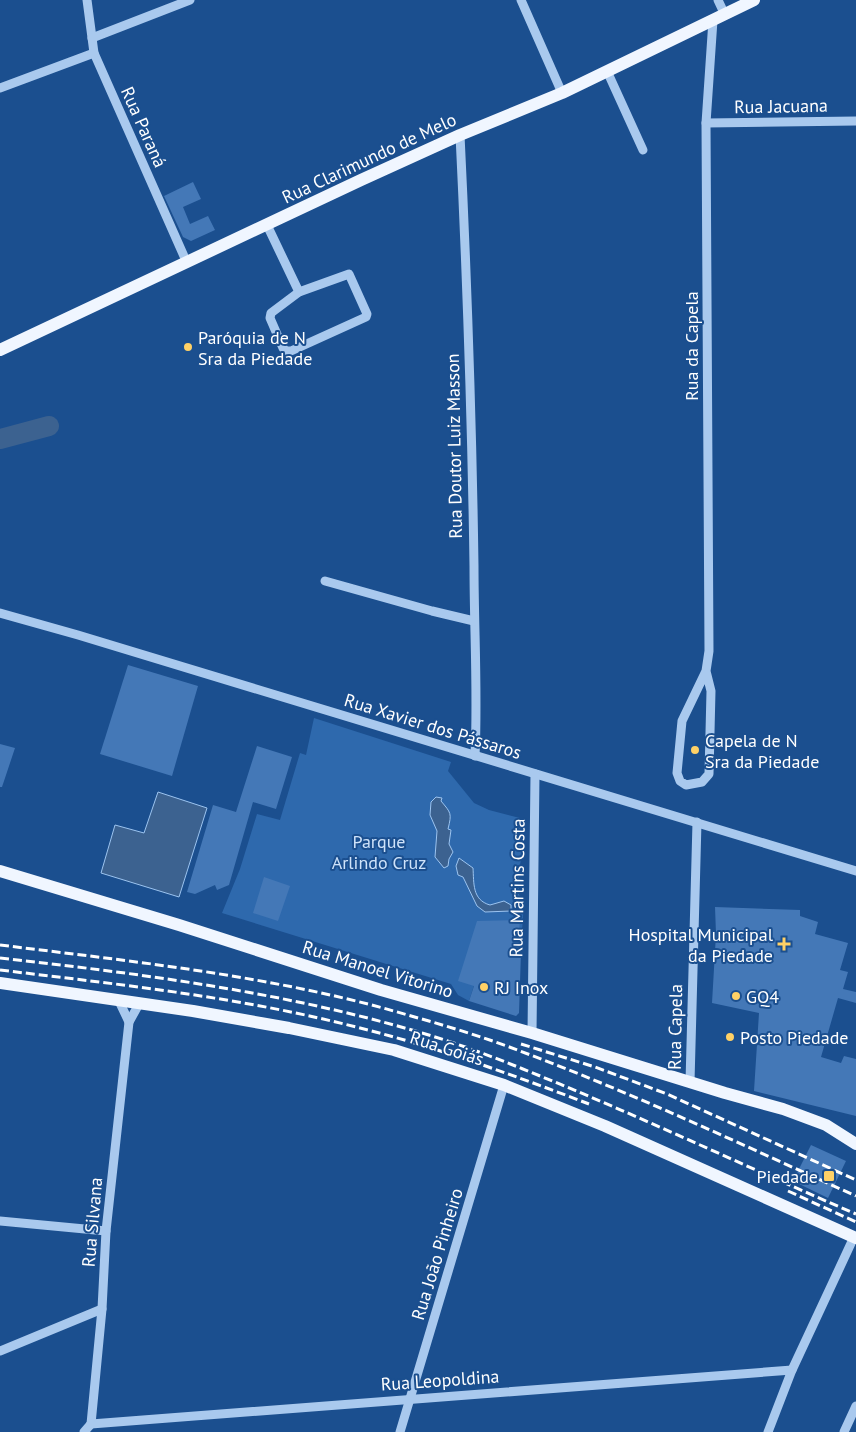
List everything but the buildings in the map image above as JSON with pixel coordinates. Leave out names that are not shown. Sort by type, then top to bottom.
[{"type":"main road","name":"Rua Clarimundo de Melo","points":[[0,350],[460,135],[562,93],[754,0]]},
{"type":"main road","name":"Rua Manoel Vitorino","points":[[0,871],[180,925],[381,990],[532,1033],[783,1109],[826,1125],[856,1144]]},
{"type":"main road","name":"Rua Goiás","points":[[0,983],[194,1011],[394,1050],[504,1085],[605,1126],[855,1238]]},
{"type":"street","name":"Rua Paraná","points":[[87,0],[94,53],[186,263]]},
{"type":"street","points":[[92,38],[190,0]]},
{"type":"street","points":[[521,0],[562,93]]},
{"type":"street","points":[[718,0],[725,14]]},
{"type":"street","name":"Rua da Capela","points":[[706,671],[711,691],[709,774],[702,782],[686,785],[680,781],[677,773],[682,721],[706,671],[709,651],[706,123],[713,20]]},
{"type":"street","points":[[0,88],[94,53]]},
{"type":"street","points":[[607,72],[643,150]]},
{"type":"street","name":"Rua Jacuana","points":[[706,123],[856,121]]},
{"type":"street","name":"Rua Doutor Luiz Masson","points":[[460,135],[473,500],[477,705],[474,756]]},
{"type":"street","points":[[267,225],[299,292]]},
{"type":"street","points":[[349,274],[352,276],[367,314],[362,320],[286,352],[270,315],[299,292],[301,293],[349,274]]},
{"type":"street","points":[[325,581],[474,621]]},
{"type":"street","name":"Rua Xavier dos Pássaros","points":[[0,613],[12,615],[856,871]]},
{"type":"street","name":"Rua Martins Costa","points":[[532,1033],[535,774]]},
{"type":"street","name":"Rua Capela","points":[[690,1082],[697,822]]},
{"type":"street","points":[[119,1001],[129,1022]]},
{"type":"street","name":"Rua Silvana","points":[[91,1424],[102,1309],[106,1232],[129,1022],[139,1004]]},
{"type":"street","name":"Rua João Pinheiro","points":[[400,1432],[504,1085]]},
{"type":"street","points":[[0,1222],[106,1232]]},
{"type":"street","points":[[768,1432],[792,1370],[855,1238]]},
{"type":"street","points":[[0,1351],[102,1309]]},
{"type":"street","name":"Rua Leopoldina","points":[[91,1424],[792,1370]]},
{"type":"street","points":[[844,1432],[856,1406]]},
{"type":"street","points":[[84,1432],[91,1424]]},
{"type":"green space","name":"Parque Arlindo Cruz","points":[[314,718],[451,762],[448,771],[474,803],[489,810],[520,818],[521,844],[523,849],[519,865],[519,895],[524,902],[521,946],[489,939],[469,1001],[458,995],[451,984],[222,913],[240,869],[257,814],[280,820],[300,753],[306,755]]},
{"type":"shaded area","points":[[158,792],[207,808],[179,897],[101,873],[115,825],[144,833]]},
{"type":"shaded area","points":[[436,797],[442,798],[441,801],[449,811],[450,816],[448,829],[451,830],[449,844],[453,852],[448,866],[444,868],[435,857],[437,831],[430,815],[431,802]]},
{"type":"shaded area","points":[[459,858],[473,868],[475,890],[480,899],[490,905],[504,901],[511,905],[511,911],[485,912],[477,906],[463,877],[458,875],[456,866]]},
{"type":"waterway","points":[[0,439],[49,426]]},
{"type":"railway","points":[[0,945],[240,977],[336,996],[435,1023],[503,1045],[605,1085],[856,1196]]},
{"type":"railway","points":[[0,958],[160,978],[266,995],[318,1006],[440,1038],[562,1085],[856,1214]]},
{"type":"railway","points":[[0,970],[216,998],[301,1014],[375,1032],[437,1050],[498,1070],[589,1104]]},
{"type":"railway","points":[[521,1044],[595,1067],[667,1094],[856,1180]]},
{"type":"railway","points":[[788,1191],[856,1222]]},
{"type":"place","name":"Paróquia de N Sra da Piedade","points":[[188,347]]},
{"type":"place","name":"Capela de N Sra da Piedade","points":[[695,750]]},
{"type":"place","name":"Hospital Municipal da Piedade","points":[[784,944]]},
{"type":"place","name":"RJ Inox","points":[[484,987]]},
{"type":"place","name":"GQ4","points":[[736,996]]},
{"type":"place","name":"Posto Piedade","points":[[730,1037]]},
{"type":"place","name":"Piedade","points":[[829,1176]]}]
